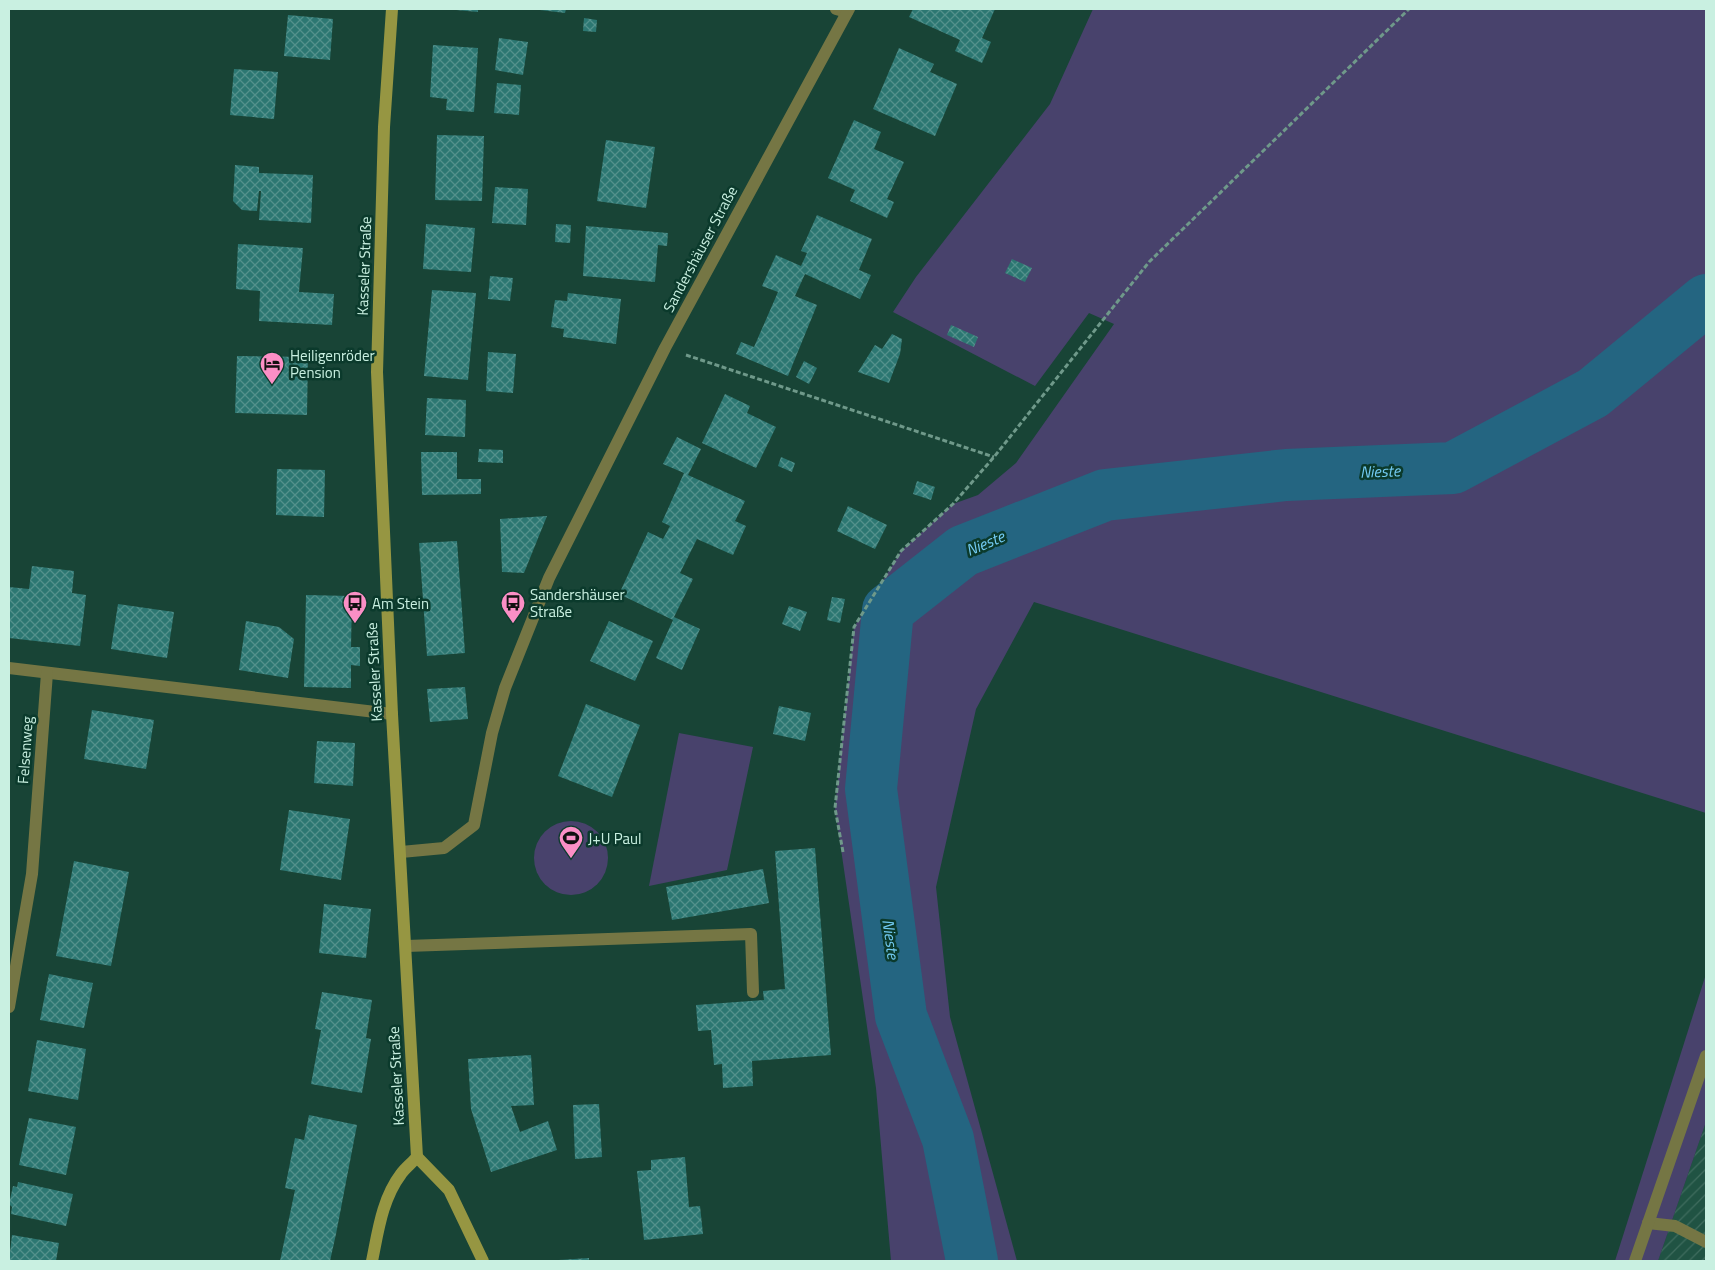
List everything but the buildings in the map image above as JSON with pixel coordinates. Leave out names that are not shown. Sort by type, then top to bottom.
[{"type":"main road","name":"Kasseler Straße","points":[[392,9],[384,127],[377,372],[392,714],[417,1157]]},
{"type":"main road","points":[[372,1261],[380,1220],[390,1196],[400,1175],[417,1157],[449,1190],[483,1261]]},
{"type":"street","name":"Sandershäuser Straße","points":[[401,852],[444,848],[474,825],[492,733],[505,688],[548,578],[665,348],[844,10]]},
{"type":"street","points":[[9,668],[392,714]]},
{"type":"street","name":"Felsenweg","points":[[9,1007],[32,874],[47,673]]},
{"type":"street","points":[[406,946],[751,934],[753,992]]},
{"type":"street","points":[[1635,1261],[1706,1056]]},
{"type":"street","points":[[1648,1223],[1676,1226],[1706,1242]]},
{"type":"path","points":[[843,852],[835,808],[854,627],[901,552],[953,504],[994,457],[1149,262],[1409,9]]},
{"type":"path","points":[[665,348],[994,457]]},
{"type":"shaded area","points":[[1093,9],[1706,9],[1706,813],[1034,602],[976,709],[936,887],[950,1017],[1017,1261],[891,1261],[876,1088],[835,808],[854,627],[901,551],[953,504],[978,495],[1016,463],[1114,324],[1089,313],[1035,386],[893,312],[916,277],[1050,104]]},
{"type":"shaded area","points":[[679,733],[753,747],[727,870],[649,886]]},
{"type":"shaded area","name":"J+U Paul","points":[[571,821],[592,827],[602,837],[608,858],[602,879],[592,889],[571,895],[550,889],[540,879],[534,858],[540,837],[550,827]]},
{"type":"shaded area","points":[[1706,974],[1706,1122],[1658,1261],[1615,1261]]},
{"type":"shaded area","points":[[1706,1122],[1706,1261],[1658,1261]]},
{"type":"waterway","name":"Nieste","points":[[972,1261],[948,1139],[901,1016],[871,789],[888,610],[963,551],[1105,495],[1286,475],[1453,468],[1593,393],[1706,300]]},
{"type":"place","name":"Heiligenröder Pension","points":[[272,385]]},
{"type":"place","name":"Am Stein","points":[[355,624]]},
{"type":"place","name":"Sandershäuser Straße","points":[[513,624]]},
{"type":"place","name":"J+U Paul","points":[[571,859]]}]
